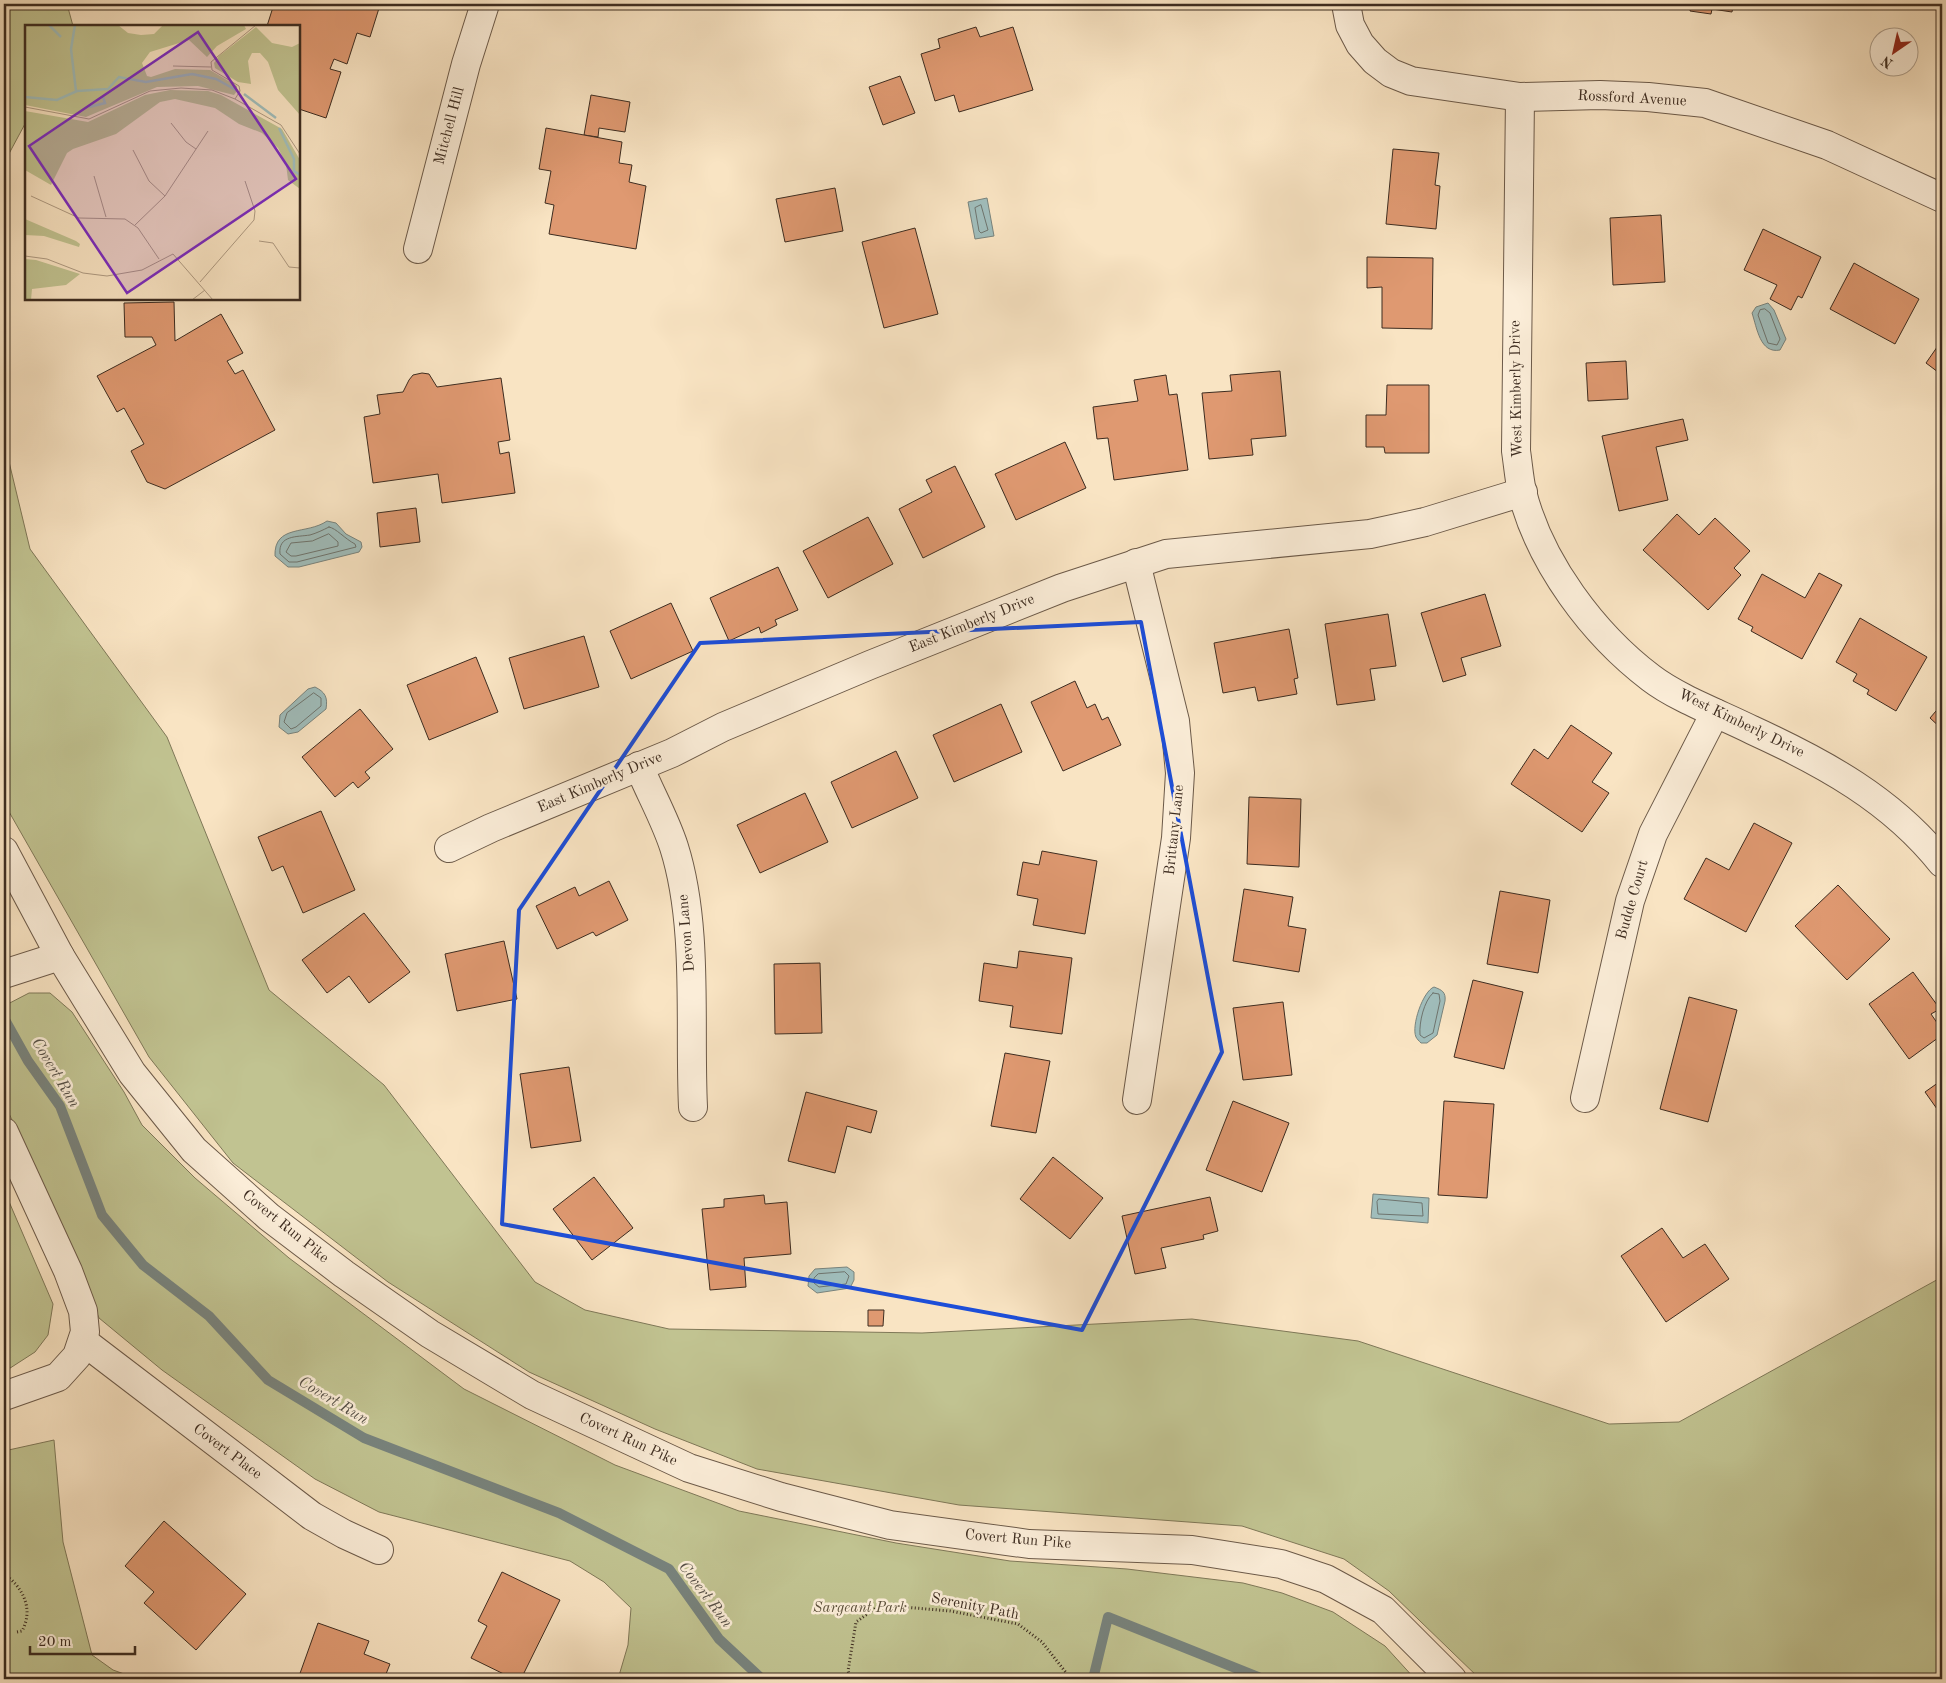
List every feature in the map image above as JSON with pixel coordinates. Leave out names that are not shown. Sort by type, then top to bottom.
[{"type":"street","name":"Mitchell Hill","points":[[418,249],[466,64],[485,4]]},
{"type":"street","name":"Rossford Avenue","points":[[1346,4],[1350,25],[1360,44],[1375,61],[1391,73],[1411,81],[1520,97],[1609,96],[1705,103],[1827,145],[1942,198]]},
{"type":"street","name":"West Kimberly Drive","points":[[1520,97],[1516,450],[1522,492],[1537,533],[1572,598],[1609,642],[1652,679],[1715,713],[1820,762],[1860,786],[1892,810],[1928,845],[1942,863]]},
{"type":"street","name":"East Kimberly Drive","points":[[449,848],[491,828],[639,766],[723,726],[870,665],[1062,588],[1136,563],[1166,554],[1370,534],[1425,522],[1522,492]]},
{"type":"street","name":"Brittany Lane","points":[[1136,563],[1175,722],[1180,773],[1176,838],[1137,1100]]},
{"type":"street","name":"Budde Court","points":[[1585,1098],[1630,901],[1653,834],[1715,713]]},
{"type":"street","name":"Devon Lane","points":[[639,766],[674,846],[681,877],[689,931],[694,1107]]},
{"type":"street","name":"Covert Run Pike","points":[[4,851],[60,956],[132,1073],[194,1150],[269,1217],[344,1274],[430,1334],[532,1395],[689,1468],[780,1497],[890,1525],[1029,1544],[1192,1550],[1281,1564],[1326,1579],[1383,1610],[1452,1679]]},
{"type":"street","points":[[4,974],[60,956]]},
{"type":"street","points":[[4,1132],[68,1271],[83,1311],[85,1332],[70,1366],[58,1377],[4,1396]]},
{"type":"street","name":"Covert Place","points":[[83,1340],[312,1516],[344,1534],[379,1550]]},
{"type":"path","points":[[4,1574],[15,1581],[26,1601],[28,1614],[25,1625],[22,1631],[17,1632]]},
{"type":"path","name":"Serenity Path","points":[[851,1679],[848,1671],[856,1622],[880,1605],[950,1611],[1018,1624],[1042,1642],[1071,1679]]},
{"type":"highlighted area","points":[[1141,622],[1222,1052],[1082,1330],[502,1224],[519,910],[700,643]]},
{"type":"green space","points":[[4,4],[67,4],[73,25],[25,25],[25,124],[4,163]]},
{"type":"green space","points":[[4,441],[30,549],[167,737],[269,990],[384,1085],[535,1282],[585,1310],[669,1329],[922,1333],[1192,1319],[1358,1341],[1609,1424],[1679,1422],[1942,1277],[1942,1679],[1480,1679],[1389,1591],[1344,1559],[1242,1526],[959,1505],[757,1469],[655,1429],[529,1372],[388,1282],[233,1163],[149,1057],[4,803]]},
{"type":"green space","name":"Sargeant Park","points":[[29,993],[50,993],[72,1012],[124,1092],[142,1125],[195,1178],[289,1258],[464,1389],[615,1465],[739,1511],[896,1543],[1010,1561],[1127,1569],[1243,1583],[1282,1593],[1333,1612],[1385,1646],[1415,1679],[618,1679],[628,1645],[631,1608],[604,1582],[570,1561],[379,1512],[315,1479],[162,1370],[99,1318],[4,1102],[4,1006]]},
{"type":"green space","points":[[4,1190],[53,1304],[48,1335],[35,1352],[4,1372]]},
{"type":"green space","points":[[54,1440],[63,1542],[92,1655],[113,1670],[138,1679],[4,1679],[4,1451]]},
{"type":"water","points":[[987,198],[994,236],[975,239],[968,202]]},
{"type":"water","points":[[1768,303],[1774,310],[1786,339],[1780,350],[1768,348],[1760,339],[1752,313],[1756,307]]},
{"type":"water","points":[[327,521],[336,523],[346,534],[361,542],[362,547],[359,552],[299,567],[288,567],[275,556],[276,546],[280,539],[293,532]]},
{"type":"water","points":[[315,687],[325,695],[327,701],[326,709],[298,732],[288,734],[279,727],[280,715],[308,689]]},
{"type":"water","points":[[1434,987],[1443,992],[1445,1001],[1437,1035],[1427,1043],[1421,1043],[1416,1037],[1415,1025],[1422,1002]]},
{"type":"water","points":[[1373,1194],[1429,1198],[1428,1223],[1371,1218]]},
{"type":"water","points":[[847,1267],[854,1272],[854,1280],[850,1288],[817,1293],[808,1286],[809,1276],[815,1269]]},
{"type":"building","points":[[274,4],[292,7],[293,4],[380,5],[370,37],[357,33],[347,64],[334,59],[330,69],[341,72],[326,118],[300,109],[300,25],[267,25]]},
{"type":"building","points":[[1691,4],[1738,4],[1738,7],[1733,6],[1732,12],[1712,9],[1711,14],[1690,11]]},
{"type":"building","points":[[976,27],[980,37],[1013,27],[1033,90],[959,112],[954,95],[935,101],[921,54],[940,48],[938,39]]},
{"type":"building","points":[[900,76],[915,113],[883,125],[869,87]]},
{"type":"building","points":[[591,95],[630,102],[625,132],[599,128],[598,137],[584,135]]},
{"type":"building","points":[[546,128],[622,142],[619,163],[632,165],[629,182],[646,186],[636,249],[549,234],[554,205],[545,203],[551,171],[539,169]]},
{"type":"building","points":[[1393,149],[1439,153],[1435,185],[1440,186],[1436,229],[1386,224]]},
{"type":"building","points":[[835,188],[843,231],[785,242],[776,199]]},
{"type":"building","points":[[1661,215],[1665,282],[1613,285],[1610,218]]},
{"type":"building","points":[[915,228],[938,314],[884,328],[862,242]]},
{"type":"building","points":[[1763,229],[1821,257],[1802,298],[1798,296],[1791,310],[1770,299],[1777,285],[1744,270]]},
{"type":"building","points":[[1367,257],[1433,258],[1432,329],[1382,328],[1382,287],[1367,288]]},
{"type":"building","points":[[1854,263],[1919,299],[1895,344],[1830,309]]},
{"type":"building","points":[[174,302],[175,341],[221,314],[243,353],[227,361],[235,374],[243,370],[275,430],[165,489],[147,482],[131,451],[144,444],[124,408],[117,412],[97,376],[156,345],[152,337],[125,337],[124,303]]},
{"type":"building","points":[[1942,340],[1942,375],[1926,363]]},
{"type":"building","points":[[1626,361],[1628,399],[1588,401],[1586,363]]},
{"type":"building","points":[[1280,371],[1286,436],[1251,439],[1253,455],[1209,459],[1202,393],[1232,391],[1230,375]]},
{"type":"building","points":[[429,374],[437,387],[501,378],[510,440],[498,442],[500,454],[509,452],[515,493],[442,503],[438,474],[373,483],[364,417],[380,414],[377,395],[403,392],[413,375]]},
{"type":"building","points":[[1166,375],[1169,395],[1177,394],[1188,470],[1114,480],[1108,438],[1097,439],[1093,407],[1138,401],[1134,380]]},
{"type":"building","points":[[1387,385],[1429,385],[1429,453],[1385,453],[1384,447],[1366,447],[1366,415],[1386,415]]},
{"type":"building","points":[[1683,419],[1688,440],[1656,447],[1668,500],[1619,511],[1602,436]]},
{"type":"building","points":[[1065,442],[1086,488],[1016,520],[995,474]]},
{"type":"building","points":[[955,466],[985,527],[923,558],[899,509],[932,492],[926,480]]},
{"type":"building","points":[[416,508],[420,542],[380,547],[377,513]]},
{"type":"building","points":[[1677,514],[1699,535],[1715,518],[1750,551],[1734,568],[1741,575],[1708,610],[1643,550]]},
{"type":"building","points":[[868,517],[893,564],[828,598],[803,551]]},
{"type":"building","points":[[778,567],[798,610],[775,620],[777,625],[761,633],[759,627],[729,641],[710,598]]},
{"type":"building","points":[[1819,573],[1842,585],[1802,659],[1751,631],[1753,627],[1738,619],[1762,574],[1805,598]]},
{"type":"building","points":[[1485,594],[1501,646],[1461,658],[1466,675],[1443,682],[1421,613]]},
{"type":"building","points":[[671,603],[693,651],[631,679],[610,631]]},
{"type":"building","points":[[1388,614],[1396,666],[1370,669],[1375,700],[1337,705],[1325,624]]},
{"type":"building","points":[[1860,618],[1927,657],[1896,711],[1867,694],[1869,690],[1853,681],[1857,674],[1836,662]]},
{"type":"building","points":[[1289,629],[1298,678],[1294,679],[1297,694],[1258,701],[1255,687],[1223,693],[1214,643]]},
{"type":"building","points":[[584,636],[599,687],[524,709],[509,658]]},
{"type":"building","points":[[476,657],[498,712],[429,740],[407,685]]},
{"type":"building","points":[[1075,681],[1087,708],[1095,704],[1102,720],[1108,717],[1121,745],[1063,771],[1031,702]]},
{"type":"building","points":[[1001,704],[1022,752],[954,782],[933,735]]},
{"type":"building","points":[[1942,704],[1942,729],[1930,718]]},
{"type":"building","points":[[360,709],[393,749],[365,772],[370,778],[358,788],[353,782],[335,797],[302,757]]},
{"type":"building","points":[[1571,725],[1612,753],[1592,782],[1609,793],[1582,832],[1511,784],[1534,749],[1548,759]]},
{"type":"building","points":[[896,751],[918,798],[852,828],[831,782]]},
{"type":"building","points":[[805,793],[828,842],[760,873],[737,825]]},
{"type":"building","points":[[1249,797],[1301,799],[1299,867],[1247,864]]},
{"type":"building","points":[[321,811],[355,890],[303,913],[283,866],[272,871],[258,837]]},
{"type":"building","points":[[1754,823],[1792,843],[1746,932],[1684,899],[1706,858],[1729,870]]},
{"type":"building","points":[[1042,851],[1097,861],[1085,934],[1033,925],[1038,899],[1017,895],[1023,862],[1039,865]]},
{"type":"building","points":[[609,881],[628,920],[596,936],[593,932],[557,949],[536,906],[575,887],[579,896]]},
{"type":"building","points":[[1838,885],[1890,939],[1847,980],[1795,926]]},
{"type":"building","points":[[1244,889],[1293,897],[1288,926],[1306,929],[1299,972],[1233,961]]},
{"type":"building","points":[[1500,891],[1550,900],[1538,973],[1487,964]]},
{"type":"building","points":[[364,913],[410,972],[369,1003],[349,976],[327,993],[302,960]]},
{"type":"building","points":[[504,941],[517,999],[457,1011],[445,954]]},
{"type":"building","points":[[1019,951],[1072,958],[1062,1034],[1010,1027],[1013,1006],[979,1001],[984,963],[1017,968]]},
{"type":"building","points":[[820,963],[822,1033],[775,1034],[774,964]]},
{"type":"building","points":[[1913,972],[1940,1009],[1931,1014],[1942,1030],[1942,1035],[1909,1059],[1869,1004]]},
{"type":"building","points":[[1473,980],[1523,992],[1504,1069],[1454,1057]]},
{"type":"building","points":[[1689,997],[1737,1010],[1708,1122],[1660,1109]]},
{"type":"building","points":[[1283,1002],[1292,1075],[1243,1080],[1233,1008]]},
{"type":"building","points":[[1005,1053],[1050,1061],[1036,1133],[991,1126]]},
{"type":"building","points":[[569,1067],[581,1141],[531,1148],[520,1074]]},
{"type":"building","points":[[1942,1080],[1942,1116],[1925,1092]]},
{"type":"building","points":[[806,1092],[877,1111],[871,1133],[847,1126],[835,1173],[788,1161]]},
{"type":"building","points":[[1233,1101],[1289,1123],[1262,1192],[1206,1170]]},
{"type":"building","points":[[1444,1101],[1494,1104],[1487,1198],[1438,1195]]},
{"type":"building","points":[[1053,1157],[1103,1198],[1070,1239],[1020,1199]]},
{"type":"building","points":[[594,1177],[633,1228],[592,1260],[553,1209]]},
{"type":"building","points":[[764,1195],[765,1204],[787,1202],[791,1254],[744,1258],[746,1287],[710,1290],[702,1209],[724,1207],[724,1199]]},
{"type":"building","points":[[1210,1197],[1218,1231],[1203,1235],[1204,1239],[1161,1248],[1166,1268],[1135,1274],[1122,1216]]},
{"type":"building","points":[[1662,1228],[1683,1258],[1705,1244],[1729,1279],[1666,1322],[1621,1256]]},
{"type":"building","points":[[868,1310],[884,1310],[883,1326],[868,1326]]},
{"type":"building","points":[[164,1521],[246,1594],[196,1650],[144,1603],[154,1592],[125,1566]]},
{"type":"building","points":[[502,1572],[560,1600],[521,1679],[514,1679],[471,1658],[487,1626],[478,1621]]},
{"type":"building","points":[[318,1623],[369,1641],[364,1654],[390,1664],[384,1679],[298,1679]]},
{"type":"waterway","name":"Covert Run","points":[[4,1018],[28,1061],[60,1106],[102,1215],[143,1265],[209,1316],[268,1380],[364,1438],[559,1513],[669,1569],[719,1639],[762,1679]]},
{"type":"waterway","points":[[1093,1679],[1108,1617],[1258,1677]]}]
